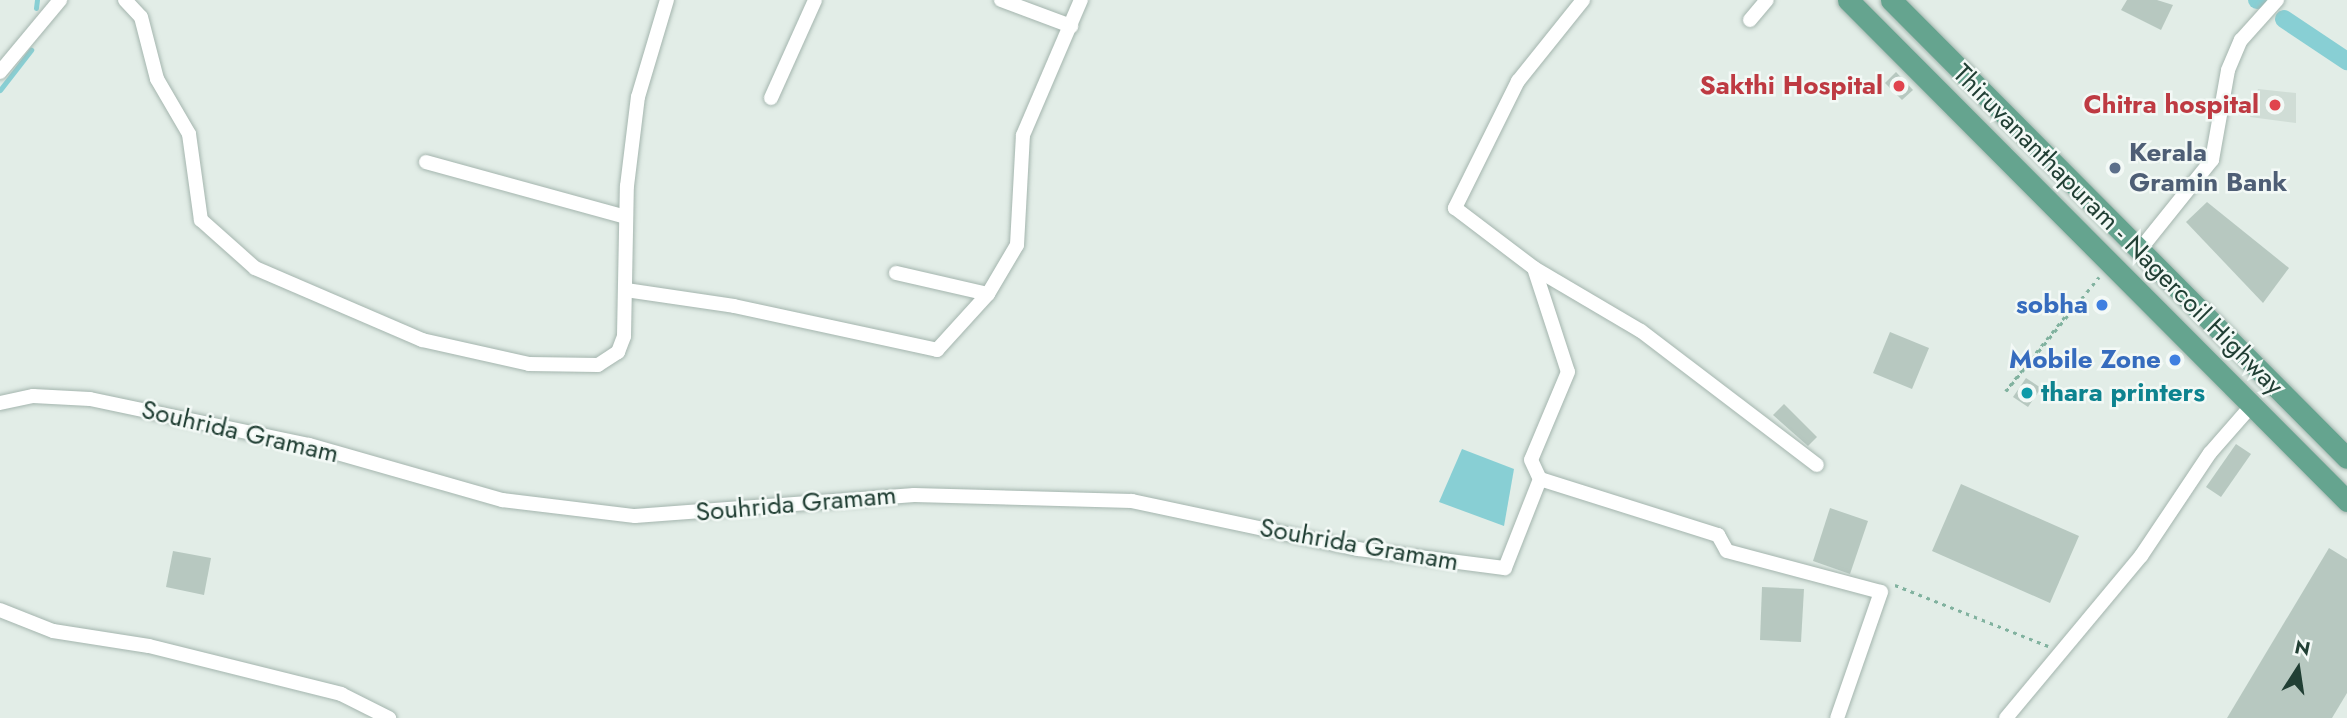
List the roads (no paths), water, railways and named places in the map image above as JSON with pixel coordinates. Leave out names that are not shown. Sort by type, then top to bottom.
[{"type":"main road","name":"Thiruvananthapuram - Nagercoil Highway","points":[[1848,0],[2114,262],[2347,501]]},
{"type":"main road","name":"Thiruvananthapuram - Nagercoil Highway","points":[[1891,0],[2142,247],[2347,458]]},
{"type":"street","points":[[0,72],[60,0]]},
{"type":"street","points":[[125,0],[141,17],[157,79],[189,134],[201,220],[256,268],[422,341],[529,364],[607,361],[624,335],[626,217],[640,86],[667,0]]},
{"type":"street","points":[[771,98],[815,0]]},
{"type":"street","points":[[1001,0],[1071,26]]},
{"type":"street","points":[[626,290],[734,306],[937,350],[988,294],[1017,246],[1018,169],[1030,109],[1081,0]]},
{"type":"street","points":[[1583,0],[1518,81],[1455,208],[1534,268],[1641,331],[1817,465]]},
{"type":"street","points":[[1749,20],[1767,0]]},
{"type":"street","points":[[2142,247],[2212,160],[2228,70],[2241,40],[2277,0]]},
{"type":"street","points":[[426,162],[626,217]]},
{"type":"street","points":[[1534,268],[1568,372],[1531,460],[1540,479],[1718,535],[1727,551],[1881,592],[1837,718]]},
{"type":"street","points":[[896,273],[988,294]]},
{"type":"street","name":"Souhrida Gramam","points":[[0,403],[33,396],[90,399],[309,446],[502,500],[635,516],[914,495],[1132,501],[1358,549],[1505,568],[1540,479]]},
{"type":"street","points":[[2007,718],[2059,650],[2141,556],[2210,453],[2252,405]]},
{"type":"street","points":[[0,610],[53,631],[149,646],[341,694],[389,718]]},
{"type":"water","points":[[1462,449],[1514,469],[1504,526],[1439,502]]},
{"type":"waterway","points":[[36,8],[37,0]]},
{"type":"waterway","points":[[2284,19],[2347,61]]},
{"type":"waterway","points":[[0,90],[31,50]]},
{"type":"place","name":"Sakthi Hospital","points":[[1899,86]]},
{"type":"place","name":"Chitra hospital","points":[[2275,105]]},
{"type":"place","name":"Kerala Gramin Bank","points":[[2115,168]]},
{"type":"place","name":"sobha","points":[[2102,305]]},
{"type":"place","name":"Mobile Zone","points":[[2175,360]]},
{"type":"place","name":"thara printers","points":[[2027,393]]}]
